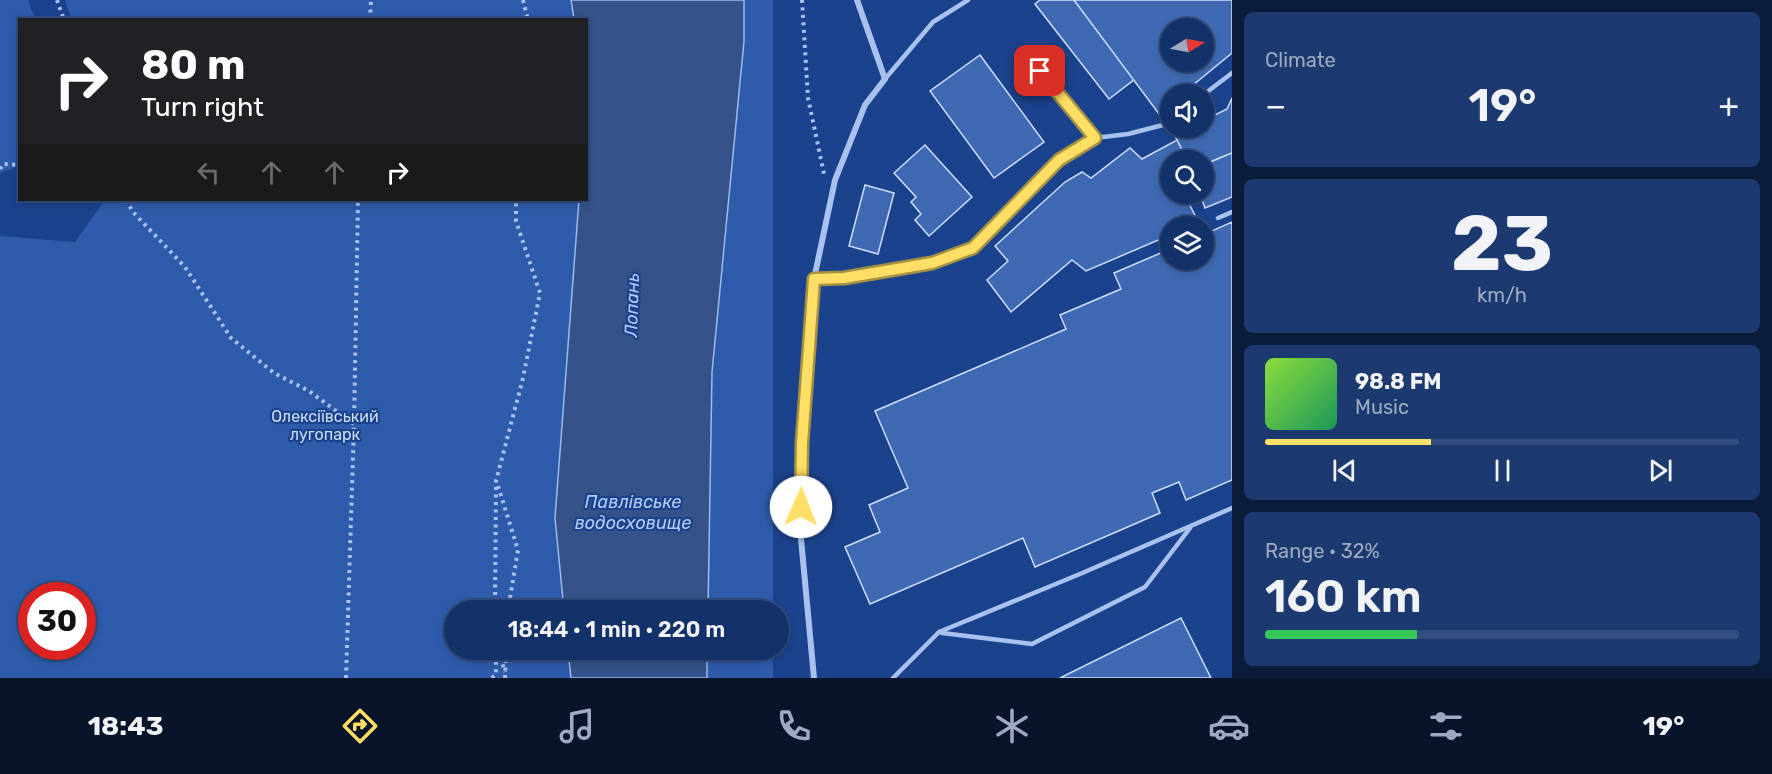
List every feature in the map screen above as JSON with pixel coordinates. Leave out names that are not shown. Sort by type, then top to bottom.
[{"type":"street","points":[[814,678],[800,528],[802,443],[814,279],[835,180],[865,105],[885,79],[857,0]]},
{"type":"lane","points":[[885,79],[933,22],[968,0]]},
{"type":"lane","points":[[1027,54],[1095,138]]},
{"type":"lane","points":[[1214,87],[1232,73]]},
{"type":"lane","points":[[814,279],[844,278],[932,263],[973,248],[1059,160],[1095,138],[1128,134],[1160,126]]},
{"type":"lane","points":[[1218,218],[1232,212]]},
{"type":"lane","points":[[893,678],[939,632],[1232,508]]},
{"type":"lane","points":[[939,632],[1032,644],[1145,587],[1191,526]]},
{"type":"path","points":[[57,0],[63,18]]},
{"type":"path","points":[[370,18],[371,0]]},
{"type":"path","points":[[523,0],[528,18]]},
{"type":"path","points":[[802,0],[808,98],[830,201]]},
{"type":"path","points":[[1,165],[18,165]]},
{"type":"path","points":[[127,201],[133,212],[185,267],[231,338],[274,373],[309,391],[354,424]]},
{"type":"path","points":[[346,678],[358,201]]},
{"type":"path","points":[[495,600],[496,481],[523,378],[540,293],[516,221],[516,201]]},
{"type":"path","points":[[496,481],[518,550],[510,600]]},
{"type":"path","points":[[492,678],[496,674],[497,660]]},
{"type":"path","points":[[500,660],[505,676]]},
{"type":"path","points":[[505,676],[506,660]]},
{"type":"green space","points":[[0,0],[28,0],[35,18],[18,18],[18,166],[0,173]]},
{"type":"green space","name":"Олексіївський лугопарк","points":[[65,0],[773,0],[773,600],[444,600],[444,660],[773,660],[773,678],[0,678],[0,236],[75,242],[104,201],[588,201],[588,18],[71,18]]},
{"type":"water","name":"Павлівське водосховище","points":[[571,0],[744,0],[744,41],[712,372],[708,600],[563,600],[555,518],[579,201],[588,201],[588,18],[574,18]]},
{"type":"water","points":[[569,660],[707,660],[707,678],[571,678]]},
{"type":"building","points":[[1040,0],[1074,0],[1135,79],[1109,99],[1035,4]]},
{"type":"building","points":[[1074,0],[1232,0],[1232,53],[1214,68],[1214,18],[1160,18],[1160,72],[1209,72],[1194,84],[1160,84],[1160,113]]},
{"type":"building","points":[[980,55],[1044,142],[994,178],[930,91]]},
{"type":"building","points":[[1232,98],[1232,153],[1214,160],[1214,150],[1182,150],[1176,138],[1214,138],[1214,116],[1227,109]]},
{"type":"building","points":[[1177,140],[1182,150],[1160,150],[1160,204],[1189,204],[1195,216],[1160,216],[1160,239],[1086,271],[1072,260],[1011,312],[987,280],[1008,261],[995,246],[1065,182],[1082,172],[1091,178],[1130,148],[1142,159]]},
{"type":"building","points":[[925,145],[972,197],[929,236],[915,220],[921,214],[911,202],[916,197],[894,173]]},
{"type":"building","points":[[1232,153],[1232,197],[1205,208],[1204,204],[1214,204],[1214,160]]},
{"type":"building","points":[[865,185],[894,193],[878,254],[849,246]]},
{"type":"building","points":[[1232,222],[1232,480],[1186,500],[1179,482],[1152,493],[1160,513],[1035,567],[1023,538],[870,604],[845,547],[880,532],[869,505],[908,488],[875,411],[1066,329],[1060,315],[1121,289],[1114,273],[1160,253],[1160,270],[1214,270],[1214,230]]},
{"type":"building","points":[[1181,618],[1211,678],[1060,678]]},
{"type":"route","points":[[801,507],[802,443],[814,279],[844,278],[932,263],[973,248],[1059,160],[1095,138],[1040,71]]},
{"type":"water label","name":"Лопань","points":[[632,305]]}]
